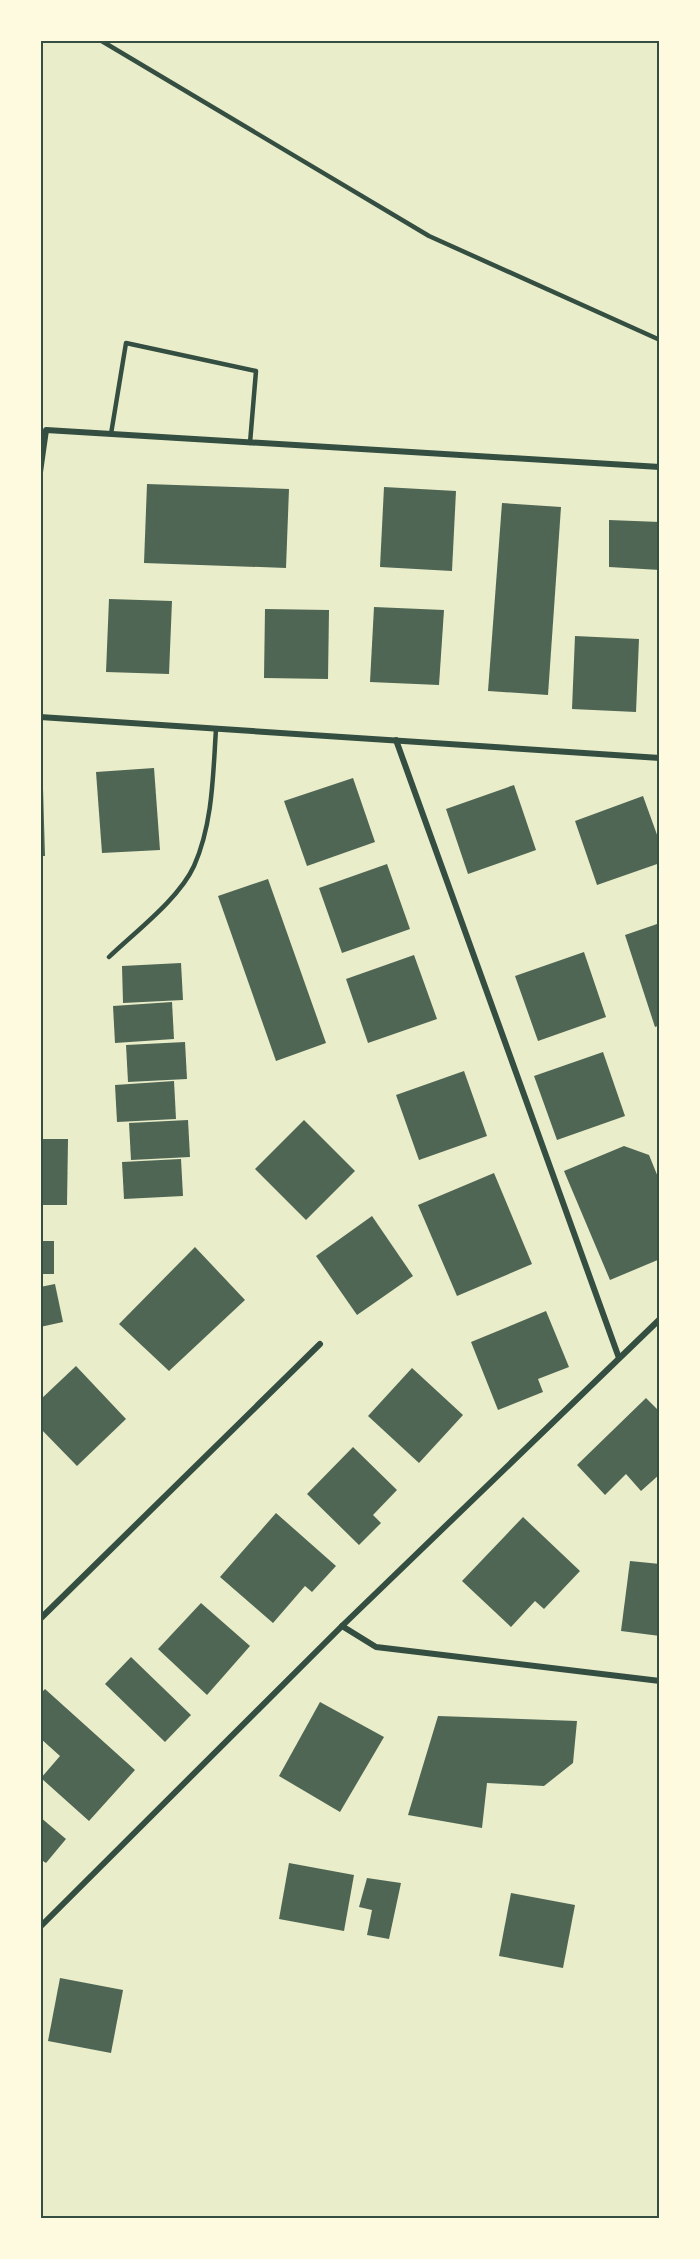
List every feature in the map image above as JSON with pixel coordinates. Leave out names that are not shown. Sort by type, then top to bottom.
[{"type":"street","points":[[40,472],[46,430],[660,467]]},
{"type":"street","points":[[40,717],[660,758]]},
{"type":"street","points":[[396,740],[620,1358]]},
{"type":"street","points":[[40,1927],[342,1626],[660,1319]]},
{"type":"street","points":[[40,1619],[320,1344]]},
{"type":"street","points":[[342,1626],[376,1647],[660,1680]]},
{"type":"lane","points":[[100,40],[429,236],[660,340]]},
{"type":"lane","points":[[111,434],[126,343],[256,371],[250,442]]},
{"type":"lane","points":[[109,957],[176,892],[194,867],[210,813],[216,729]]},
{"type":"building","points":[[147,484],[289,489],[286,568],[144,563]]},
{"type":"building","points":[[384,487],[456,491],[452,571],[380,567]]},
{"type":"building","points":[[502,503],[561,507],[548,695],[488,691]]},
{"type":"building","points":[[609,520],[660,522],[660,570],[609,567]]},
{"type":"building","points":[[109,599],[172,601],[169,674],[106,672]]},
{"type":"building","points":[[374,607],[444,610],[439,685],[370,682]]},
{"type":"building","points":[[265,609],[329,610],[328,679],[264,678]]},
{"type":"building","points":[[575,636],[639,639],[636,712],[572,709]]},
{"type":"building","points":[[154,768],[160,850],[102,853],[96,772]]},
{"type":"building","points":[[353,778],[375,842],[307,866],[284,801]]},
{"type":"building","points":[[514,785],[536,850],[468,874],[446,809]]},
{"type":"building","points":[[40,788],[43,788],[45,856],[40,856]]},
{"type":"building","points":[[643,796],[660,843],[660,863],[597,885],[575,821]]},
{"type":"building","points":[[387,864],[410,929],[342,953],[319,888]]},
{"type":"building","points":[[268,879],[326,1043],[276,1061],[218,896]]},
{"type":"building","points":[[660,923],[660,1025],[655,1027],[625,935]]},
{"type":"building","points":[[584,952],[606,1017],[538,1041],[515,976]]},
{"type":"building","points":[[414,955],[437,1019],[368,1043],[346,979]]},
{"type":"building","points":[[181,963],[183,1000],[123,1003],[122,966]]},
{"type":"building","points":[[172,1002],[174,1039],[115,1043],[113,1006]]},
{"type":"building","points":[[185,1042],[187,1079],[128,1082],[126,1045]]},
{"type":"building","points":[[603,1052],[625,1116],[557,1140],[534,1076]]},
{"type":"building","points":[[464,1071],[487,1136],[419,1160],[396,1095]]},
{"type":"building","points":[[174,1081],[176,1119],[117,1122],[115,1085]]},
{"type":"building","points":[[188,1120],[190,1157],[131,1160],[129,1123]]},
{"type":"building","points":[[304,1120],[355,1171],[306,1220],[255,1169]]},
{"type":"building","points":[[40,1139],[68,1139],[67,1205],[40,1205]]},
{"type":"building","points":[[624,1146],[649,1155],[660,1182],[660,1259],[610,1280],[564,1171]]},
{"type":"building","points":[[181,1159],[183,1196],[124,1199],[122,1162]]},
{"type":"building","points":[[494,1173],[532,1264],[457,1296],[418,1205]]},
{"type":"building","points":[[372,1216],[413,1276],[357,1315],[316,1256]]},
{"type":"building","points":[[40,1241],[54,1241],[54,1274],[40,1274]]},
{"type":"building","points":[[195,1247],[245,1300],[169,1371],[119,1324]]},
{"type":"building","points":[[55,1284],[63,1322],[40,1327],[40,1287]]},
{"type":"building","points":[[546,1311],[569,1367],[538,1379],[543,1392],[498,1410],[471,1342]]},
{"type":"building","points":[[76,1366],[126,1419],[77,1466],[40,1428],[40,1400]]},
{"type":"building","points":[[412,1368],[463,1415],[419,1463],[368,1416]]},
{"type":"building","points":[[646,1398],[660,1412],[660,1474],[641,1491],[626,1474],[605,1495],[577,1465]]},
{"type":"building","points":[[353,1447],[397,1490],[373,1515],[381,1523],[359,1545],[307,1494]]},
{"type":"building","points":[[276,1513],[336,1566],[312,1592],[305,1586],[273,1623],[220,1577]]},
{"type":"building","points":[[523,1517],[580,1571],[544,1609],[535,1601],[511,1627],[462,1581]]},
{"type":"building","points":[[630,1561],[660,1564],[660,1636],[621,1631]]},
{"type":"building","points":[[201,1603],[250,1646],[207,1695],[158,1649]]},
{"type":"building","points":[[131,1657],[191,1715],[165,1742],[105,1684]]},
{"type":"building","points":[[45,1689],[135,1770],[89,1821],[41,1778],[60,1756],[40,1738],[40,1694]]},
{"type":"building","points":[[320,1702],[384,1737],[340,1812],[279,1776]]},
{"type":"building","points":[[438,1716],[577,1721],[573,1763],[544,1786],[487,1783],[482,1828],[408,1815]]},
{"type":"building","points":[[40,1817],[66,1839],[46,1863],[40,1859]]},
{"type":"building","points":[[289,1863],[354,1875],[344,1931],[279,1919]]},
{"type":"building","points":[[367,1878],[401,1883],[389,1939],[367,1935],[372,1910],[359,1907]]},
{"type":"building","points":[[511,1893],[575,1905],[563,1968],[499,1956]]},
{"type":"building","points":[[60,1978],[123,1990],[111,2053],[48,2041]]}]
